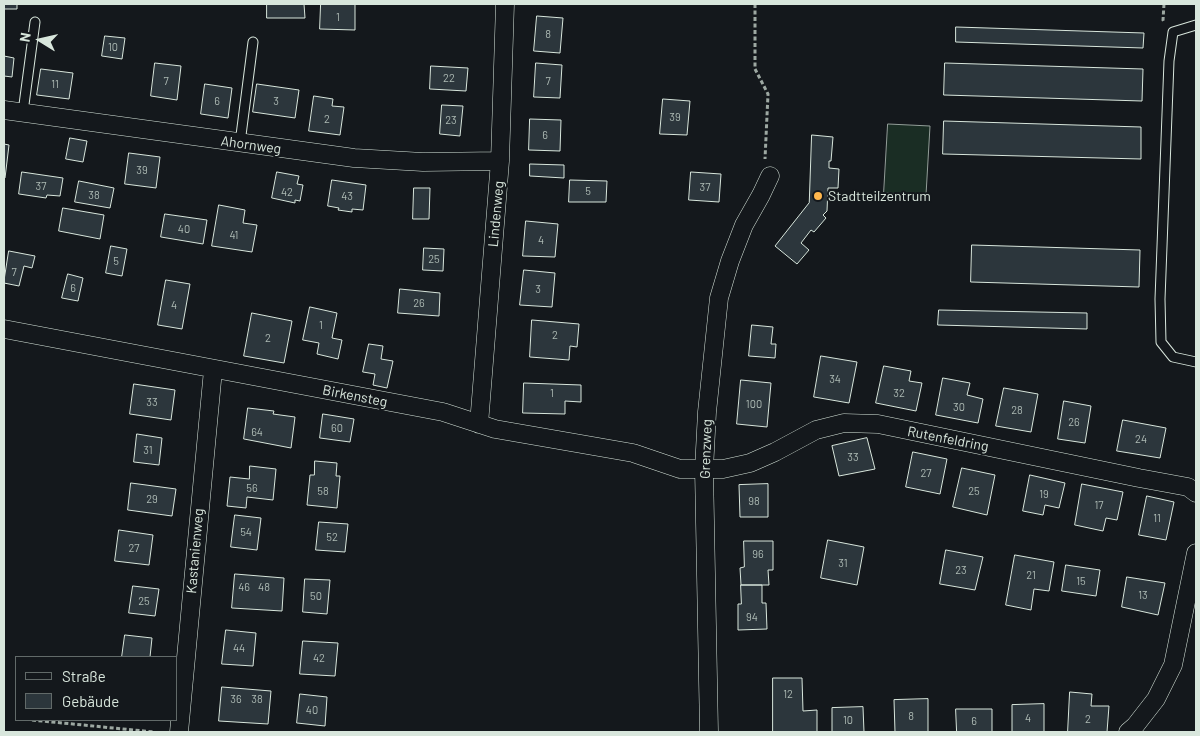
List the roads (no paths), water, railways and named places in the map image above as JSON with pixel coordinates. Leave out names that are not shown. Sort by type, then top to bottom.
[{"type":"street","name":"Lindenweg","points":[[479,424],[500,161],[505,4]]},
{"type":"street","name":"Ahornweg","points":[[4,110],[354,158],[422,162],[500,161]]},
{"type":"street","name":"Grenzweg","points":[[709,732],[704,469],[707,412],[719,298],[730,261],[744,225],[770,176]]},
{"type":"street","name":"Birkensteg","points":[[4,329],[443,412],[495,429],[633,453],[680,469],[704,469]]},
{"type":"street","name":"Kastanienweg","points":[[179,732],[213,370]]},
{"type":"street","name":"Rutenfeldring","points":[[704,469],[723,469],[750,463],[816,430],[844,423],[878,424],[1188,487],[1196,493]]},
{"type":"street","points":[[1128,732],[1156,699],[1172,665],[1196,553]]},
{"type":"lane","points":[[23,112],[35,22]]},
{"type":"lane","points":[[1196,25],[1173,32],[1169,60],[1160,299],[1161,342],[1173,357],[1196,362]]},
{"type":"lane","points":[[240,143],[253,42]]},
{"type":"place","name":"Stadtteilzentrum","points":[[818,196]]}]
